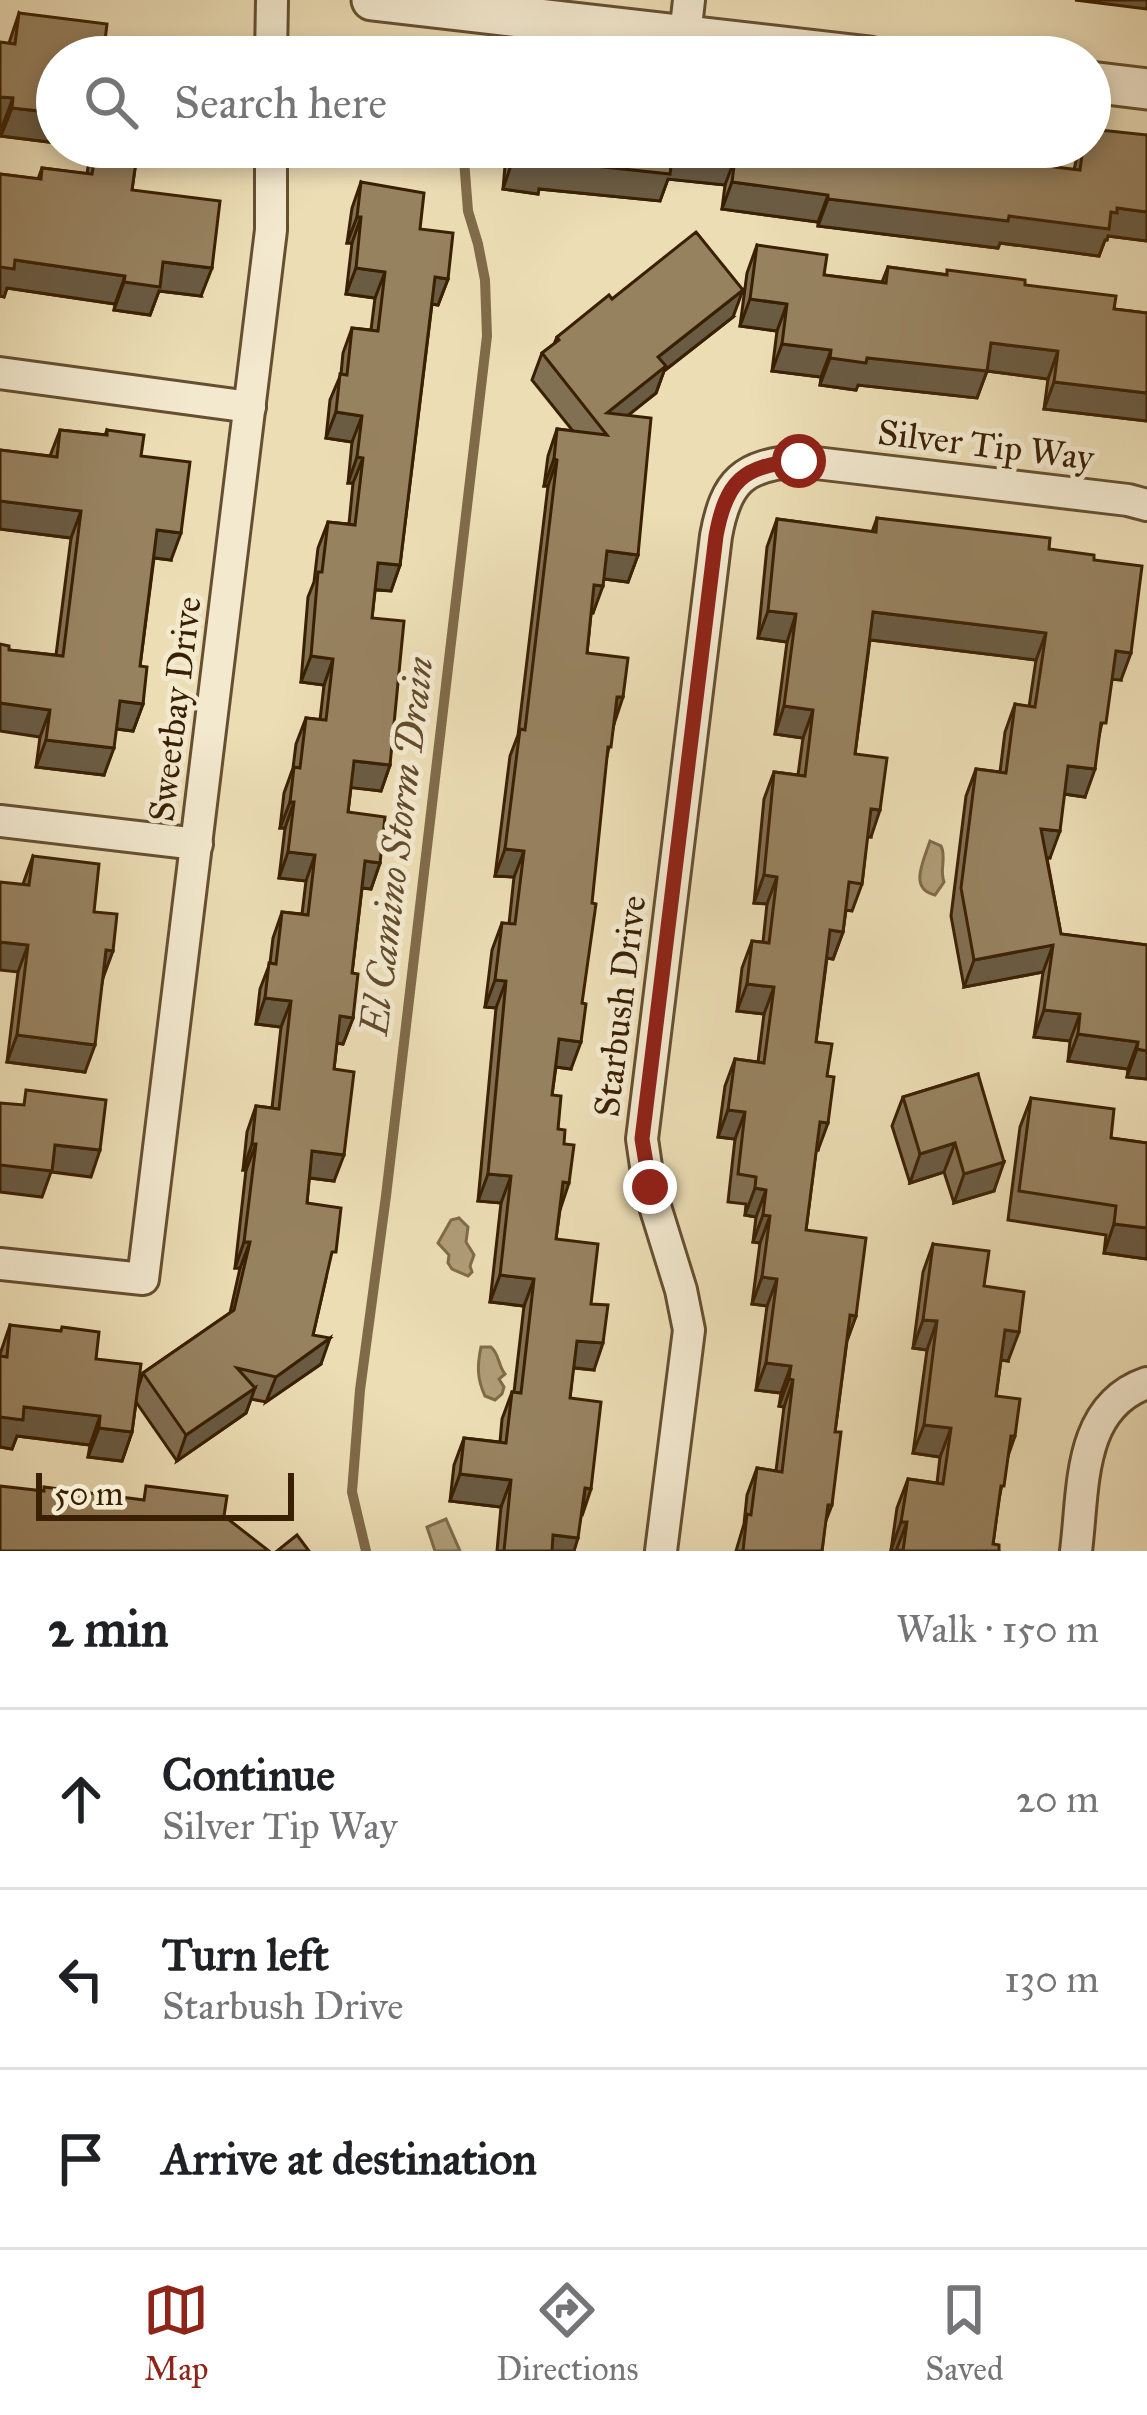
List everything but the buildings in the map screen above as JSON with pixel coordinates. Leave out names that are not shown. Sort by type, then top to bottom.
[{"type":"street","points":[[272,0],[272,36]]},
{"type":"street","points":[[372,0],[687,18],[771,36]]},
{"type":"street","points":[[1111,84],[1147,88]]},
{"type":"street","name":"Sweetbay Drive","points":[[0,1264],[143,1279],[271,230],[271,168]]},
{"type":"street","points":[[0,373],[250,407]]},
{"type":"street","name":"Silver Tip Way","points":[[746,475],[763,465],[799,461],[1147,505]]},
{"type":"street","name":"Starbush Drive","points":[[661,1551],[689,1330],[650,1187],[642,1139],[716,536],[722,506],[746,475]]},
{"type":"street","points":[[0,821],[197,844]]},
{"type":"street","points":[[1076,1551],[1090,1441],[1113,1402],[1139,1386]]},
{"type":"shaded area","points":[[930,841],[941,846],[943,855],[944,882],[935,895],[920,880]]},
{"type":"shaded area","points":[[459,1218],[468,1227],[466,1242],[474,1255],[468,1276],[452,1269],[449,1255],[438,1243],[451,1220]]},
{"type":"shaded area","points":[[481,1347],[494,1350],[505,1374],[499,1379],[502,1394],[495,1400],[485,1396],[480,1384]]},
{"type":"shaded area","points":[[446,1519],[460,1551],[435,1551],[427,1527]]},
{"type":"waterway","name":"El Camino Storm Drain","points":[[366,1551],[352,1492],[360,1390],[487,336],[485,280],[468,211],[465,168]]},
{"type":"route","points":[[650,1187],[642,1139],[722,506],[746,475],[763,465],[799,461]]}]
